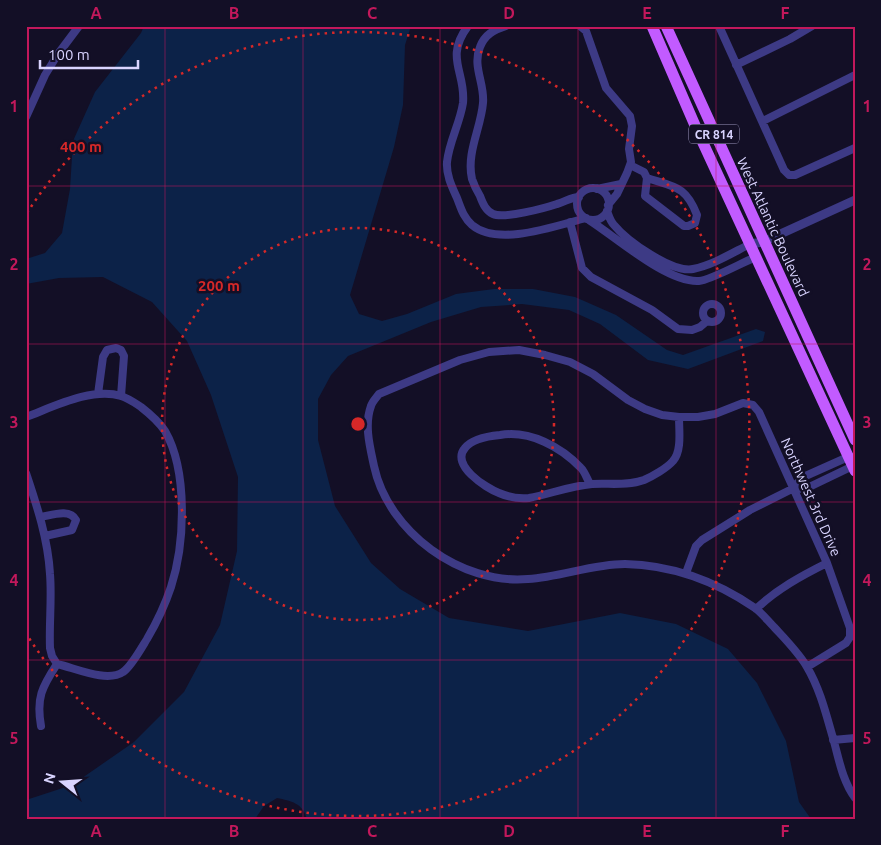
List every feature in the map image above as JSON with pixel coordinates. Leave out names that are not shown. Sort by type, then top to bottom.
[{"type":"main road","name":"West Atlantic Boulevard","points":[[652,26],[750,244],[853,463]]},
{"type":"main road","name":"West Atlantic Boulevard","points":[[666,26],[855,440]]},
{"type":"street","points":[[26,116],[45,75],[79,26]]},
{"type":"street","points":[[468,26],[457,46],[458,69],[463,101],[447,161],[447,172],[462,213],[472,224],[481,230],[502,236],[601,217],[622,184],[630,165],[632,126],[630,116],[606,88],[586,32],[580,26]]},
{"type":"street","points":[[506,26],[494,30],[485,37],[479,48],[477,64],[483,91],[483,104],[472,150],[470,164],[472,179],[483,205],[491,213],[499,216],[558,204],[573,197],[578,204]]},
{"type":"street","points":[[719,26],[784,170],[789,175],[795,175],[855,148]]},
{"type":"street","points":[[736,65],[790,39],[812,26]]},
{"type":"street","points":[[763,122],[855,76]]},
{"type":"street","points":[[630,165],[644,172],[647,178],[645,196],[684,226],[695,223],[697,215],[687,194],[647,178]]},
{"type":"street","points":[[622,184],[586,190],[578,204],[571,222],[582,268],[591,277],[652,310],[678,329],[692,330],[708,321]]},
{"type":"street","name":"West Atlantic Boulevard","points":[[597,189],[605,195],[612,223],[643,251],[683,269],[692,269],[724,257],[750,244]]},
{"type":"street","points":[[750,244],[763,242],[855,200]]},
{"type":"street","name":"West Atlantic Boulevard","points":[[578,204],[588,219],[644,259],[666,272],[690,280],[704,280],[756,257]]},
{"type":"street","points":[[756,257],[763,242]]},
{"type":"street","points":[[98,394],[103,357],[107,350],[116,348],[121,350],[124,356],[121,396]]},
{"type":"street","points":[[590,484],[581,468],[550,444],[534,437],[518,434],[501,434],[483,438],[465,448],[462,455],[463,464],[476,480],[499,493],[513,497],[528,498],[590,484],[626,483],[644,480],[671,464],[677,456],[679,417],[662,415],[645,409],[628,400],[592,374],[570,362],[519,350],[489,352],[460,360],[380,394],[371,404],[368,419],[369,443],[375,471],[384,495],[396,515],[416,538],[443,558],[470,570],[497,578],[526,580],[553,577],[588,568],[624,564],[656,567],[686,573],[719,588],[756,609],[780,634],[807,667],[821,697],[842,770],[850,792],[855,798]]},
{"type":"street","points":[[26,417],[80,398],[98,394],[121,396],[151,414],[164,431],[172,450],[181,496],[181,530],[178,559],[171,587],[158,620],[142,648],[124,672],[114,676],[102,676],[57,664],[52,656],[50,648],[50,574],[45,536],[41,517],[26,473]]},
{"type":"street","name":"Northwest 3rd Drive","points":[[679,417],[698,417],[716,414],[743,403],[753,405],[759,412],[826,563],[850,628],[850,637],[846,644],[807,667]]},
{"type":"street","points":[[686,573],[696,546],[702,540],[750,510],[794,488],[802,478],[853,463]]},
{"type":"street","points":[[794,488],[805,489],[853,463]]},
{"type":"street","points":[[41,517],[69,514],[74,516],[76,520],[72,530],[45,536]]},
{"type":"street","points":[[756,609],[772,594],[826,563]]},
{"type":"street","points":[[41,726],[38,709],[43,686],[57,664]]},
{"type":"street","points":[[833,740],[855,738]]},
{"type":"water","points":[[144,26],[411,26],[405,45],[403,105],[394,147],[350,295],[359,314],[382,321],[407,314],[456,294],[494,289],[533,289],[575,297],[616,315],[667,350],[683,355],[756,329],[765,332],[763,341],[688,369],[648,360],[600,324],[569,310],[522,304],[481,307],[431,322],[348,356],[331,375],[318,399],[318,440],[335,506],[371,563],[400,589],[449,618],[528,631],[620,613],[676,624],[728,649],[757,683],[786,741],[799,802],[811,819],[307,819],[303,809],[299,806],[277,798],[264,806],[255,819],[26,819],[26,800],[72,785],[134,742],[184,692],[220,625],[237,551],[238,477],[211,395],[187,341],[152,302],[103,277],[59,278],[26,284],[26,259],[45,253],[62,233],[70,189],[73,141],[95,92],[141,33]]}]
